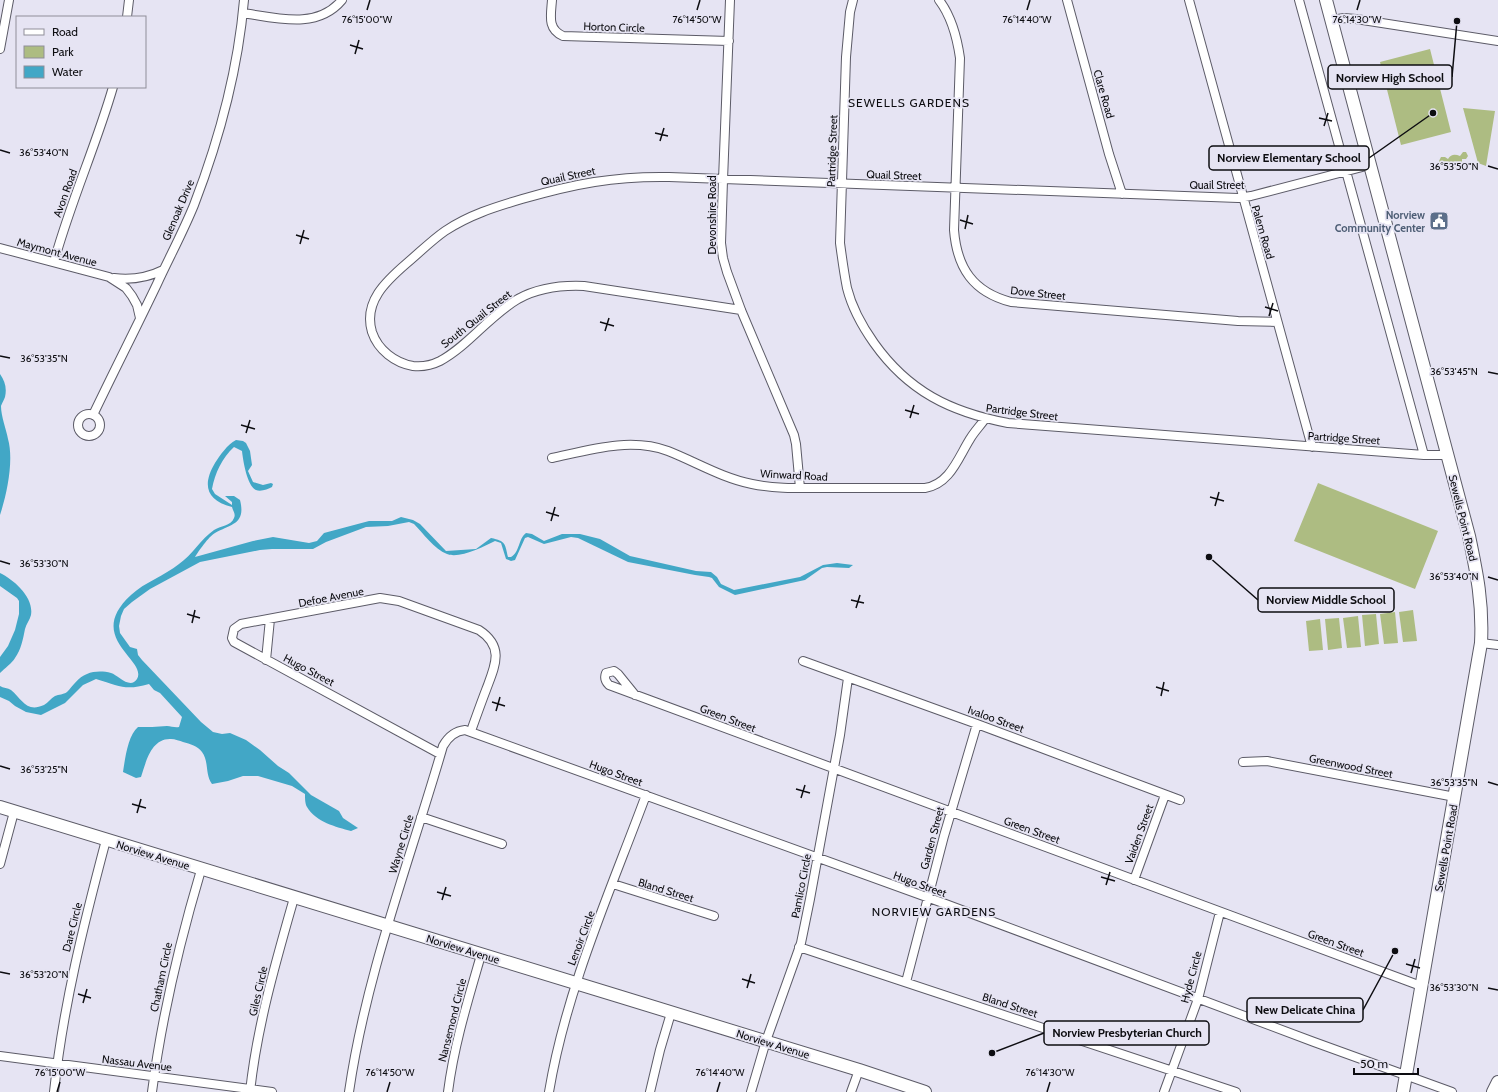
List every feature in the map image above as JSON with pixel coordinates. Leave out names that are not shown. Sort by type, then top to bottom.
[{"type":"main road","name":"Sewells Point Road","points":[[1326,0],[1468,536],[1477,574],[1481,600],[1481,642],[1402,1092]]},
{"type":"main road","name":"Norview Avenue","points":[[0,807],[201,870],[859,1070],[925,1092]]},
{"type":"main road","points":[[1493,1092],[1498,1082]]},
{"type":"street","points":[[0,49],[10,0]]},
{"type":"street","points":[[127,16],[129,0]]},
{"type":"street","name":"Glenoak Drive","points":[[93,415],[194,205],[220,127],[238,47],[244,0]]},
{"type":"street","points":[[243,13],[278,18],[310,19],[329,12],[342,0]]},
{"type":"street","name":"Horton Circle","points":[[552,0],[552,26],[557,33],[563,36],[729,41]]},
{"type":"street","name":"Devonshire Road","points":[[730,0],[721,243],[723,258],[726,272],[741,310],[794,435],[800,488]]},
{"type":"street","name":"Partridge Street","points":[[853,0],[850,12],[846,57],[840,243],[843,266],[854,308],[869,337],[885,359],[913,385],[947,406],[985,419],[1026,426],[1424,455],[1447,455]]},
{"type":"street","name":"Dove Street","points":[[939,0],[953,27],[960,58],[955,188],[955,247],[968,276],[976,285],[987,293],[1011,302],[1066,308],[1238,321],[1277,322]]},
{"type":"street","name":"Clare Road","points":[[1067,0],[1122,194]]},
{"type":"street","name":"Palem Road","points":[[1189,0],[1312,447]]},
{"type":"street","points":[[1299,0],[1424,455]]},
{"type":"street","points":[[1332,20],[1344,18],[1356,19],[1498,41]]},
{"type":"street","name":"Avon Road","points":[[54,262],[67,221],[104,120],[113,88]]},
{"type":"street","name":"Quail Street","points":[[427,246],[444,232],[482,212],[562,187],[596,181],[642,177],[1242,197],[1370,164]]},
{"type":"street","name":"South Quail Street","points":[[427,246],[383,285],[375,298],[370,314],[373,334],[378,344],[389,356],[410,365],[424,366],[441,361],[501,310],[518,299],[540,290],[556,287],[584,286],[741,310]]},
{"type":"street","name":"Maymont Avenue","points":[[0,248],[108,277],[135,279],[147,277],[163,270]]},
{"type":"street","name":"Maymont Avenue","points":[[108,277],[118,282],[132,296],[137,305],[140,318]]},
{"type":"street","name":"Winward Road","points":[[552,458],[605,446],[640,445],[668,451],[716,473],[737,480],[768,486],[800,488],[930,487],[946,478],[970,438],[985,419]]},
{"type":"street","name":"Defoe Avenue","points":[[266,660],[234,642],[232,633],[237,626],[380,598],[389,598],[399,601],[479,630],[486,634],[494,646],[496,661],[471,731]]},
{"type":"street","name":"Hugo Street","points":[[270,619],[266,660],[440,754]]},
{"type":"street","points":[[1481,642],[1498,645]]},
{"type":"street","name":"Ivaloo Street","points":[[803,661],[1077,760],[1180,800]]},
{"type":"street","name":"Pamlico Circle","points":[[751,1092],[766,1042],[799,947],[818,859],[848,678]]},
{"type":"street","name":"Green Street","points":[[635,695],[1421,986]]},
{"type":"street","name":"Garden Street","points":[[906,982],[927,898],[977,724]]},
{"type":"street","name":"Wayne Circle","points":[[348,1092],[360,1028],[371,984],[440,754],[443,746],[450,736],[460,730],[471,731]]},
{"type":"street","name":"Hugo Street","points":[[471,731],[1452,1092]]},
{"type":"street","name":"Greenwood Street","points":[[1242,762],[1267,761],[1455,797]]},
{"type":"street","name":"Lenoir Circle","points":[[549,1092],[561,1035],[576,984],[646,795]]},
{"type":"street","name":"Vaiden Street","points":[[1134,880],[1165,795]]},
{"type":"street","points":[[0,864],[14,812]]},
{"type":"street","points":[[421,817],[502,844]]},
{"type":"street","name":"Dare Circle","points":[[54,1092],[57,1064],[78,948],[106,840]]},
{"type":"street","name":"Chatham Circle","points":[[152,1092],[170,984],[186,920],[201,870]]},
{"type":"street","name":"Bland Street","points":[[612,884],[714,916]]},
{"type":"street","name":"Giles Circle","points":[[250,1090],[266,1004],[294,898]]},
{"type":"street","name":"Hyde Circle","points":[[1164,1092],[1198,999],[1220,912]]},
{"type":"street","name":"Bland Street","points":[[799,947],[1236,1092]]},
{"type":"street","name":"Nansemond Circle","points":[[448,1092],[467,1002],[481,955]]},
{"type":"street","points":[[650,1092],[671,1013]]},
{"type":"street","name":"Nassau Avenue","points":[[0,1056],[272,1092]]},
{"type":"street","points":[[851,1092],[859,1070]]},
{"type":"green space","points":[[1430,49],[1451,132],[1401,145],[1380,62]]},
{"type":"green space","points":[[1463,108],[1495,111],[1486,166],[1478,163]]},
{"type":"green space","points":[[1463,152],[1466,152],[1468,156],[1466,159],[1462,159],[1462,164],[1459,168],[1453,169],[1448,164],[1444,167],[1439,164],[1441,157],[1448,159],[1453,155],[1460,156]]},
{"type":"green space","points":[[1318,483],[1438,531],[1415,589],[1294,541]]},
{"type":"green space","points":[[1413,610],[1417,641],[1403,642],[1399,612]]},
{"type":"green space","points":[[1395,612],[1398,643],[1384,644],[1380,614]]},
{"type":"green space","points":[[1376,614],[1379,644],[1365,646],[1362,615]]},
{"type":"green space","points":[[1358,616],[1361,647],[1347,648],[1343,618]]},
{"type":"green space","points":[[1339,618],[1342,648],[1328,650],[1325,619]]},
{"type":"green space","points":[[1320,619],[1323,650],[1309,651],[1306,621]]},
{"type":"water","points":[[0,374],[6,388],[6,394],[1,410],[10,447],[10,467],[5,497],[0,515]]},
{"type":"water","points":[[236,440],[246,443],[250,451],[252,465],[248,471],[253,482],[263,485],[271,483],[273,484],[272,487],[260,491],[253,488],[246,472],[242,451],[234,447],[220,466],[212,489],[215,494],[232,505],[232,502],[225,496],[234,496],[240,500],[241,514],[239,519],[232,525],[215,533],[204,544],[195,557],[273,537],[309,543],[317,541],[324,533],[369,521],[392,521],[401,517],[413,520],[420,524],[446,551],[476,549],[491,538],[500,540],[505,546],[508,557],[511,557],[516,552],[523,536],[526,533],[532,534],[544,541],[562,534],[580,534],[600,539],[630,556],[696,571],[711,572],[717,577],[721,584],[734,590],[800,577],[823,565],[837,563],[853,565],[849,568],[822,568],[805,580],[735,595],[719,587],[712,578],[628,562],[578,538],[571,537],[544,544],[528,537],[525,538],[515,560],[511,561],[506,559],[501,543],[495,541],[478,549],[464,554],[447,554],[442,552],[414,524],[409,522],[388,526],[366,527],[326,542],[313,549],[260,550],[200,562],[150,589],[124,609],[119,626],[120,633],[130,647],[137,649],[138,655],[142,660],[201,722],[213,732],[222,734],[230,733],[246,740],[260,750],[278,766],[289,773],[311,795],[339,811],[343,818],[358,828],[351,831],[339,828],[316,817],[306,806],[305,794],[292,786],[258,776],[243,776],[212,784],[208,776],[206,760],[200,750],[194,746],[176,740],[164,740],[159,742],[154,747],[147,758],[141,777],[136,778],[123,772],[129,741],[138,727],[179,727],[182,717],[160,693],[154,690],[149,684],[134,687],[122,687],[96,679],[83,685],[65,703],[41,715],[26,712],[0,697],[0,686],[11,690],[25,704],[38,707],[44,705],[55,696],[64,694],[81,677],[90,673],[111,673],[124,681],[131,683],[137,679],[138,672],[134,664],[120,646],[115,635],[114,624],[118,610],[136,590],[184,560],[214,530],[233,521],[235,515],[232,507],[223,504],[212,496],[208,485],[211,471],[215,463],[227,447]]},
{"type":"water","points":[[0,573],[22,590],[29,602],[31,615],[19,652],[12,662],[0,673],[0,657],[8,646],[15,630],[19,614],[19,601],[0,586]]},
{"type":"place","name":"Norview High School","points":[[1457,21]]},
{"type":"place","name":"Norview Elementary School","points":[[1433,113]]},
{"type":"place","name":"Norview Community Center","points":[[1439,221]]},
{"type":"place","name":"Norview Middle School","points":[[1209,557]]},
{"type":"place","name":"New Delicate China","points":[[1395,951]]},
{"type":"place","name":"Norview Presbyterian Church","points":[[992,1053]]},
{"type":"district","name":"SEWELLS GARDENS","points":[[909,102]]},
{"type":"district","name":"NORVIEW GARDENS","points":[[934,911]]}]
